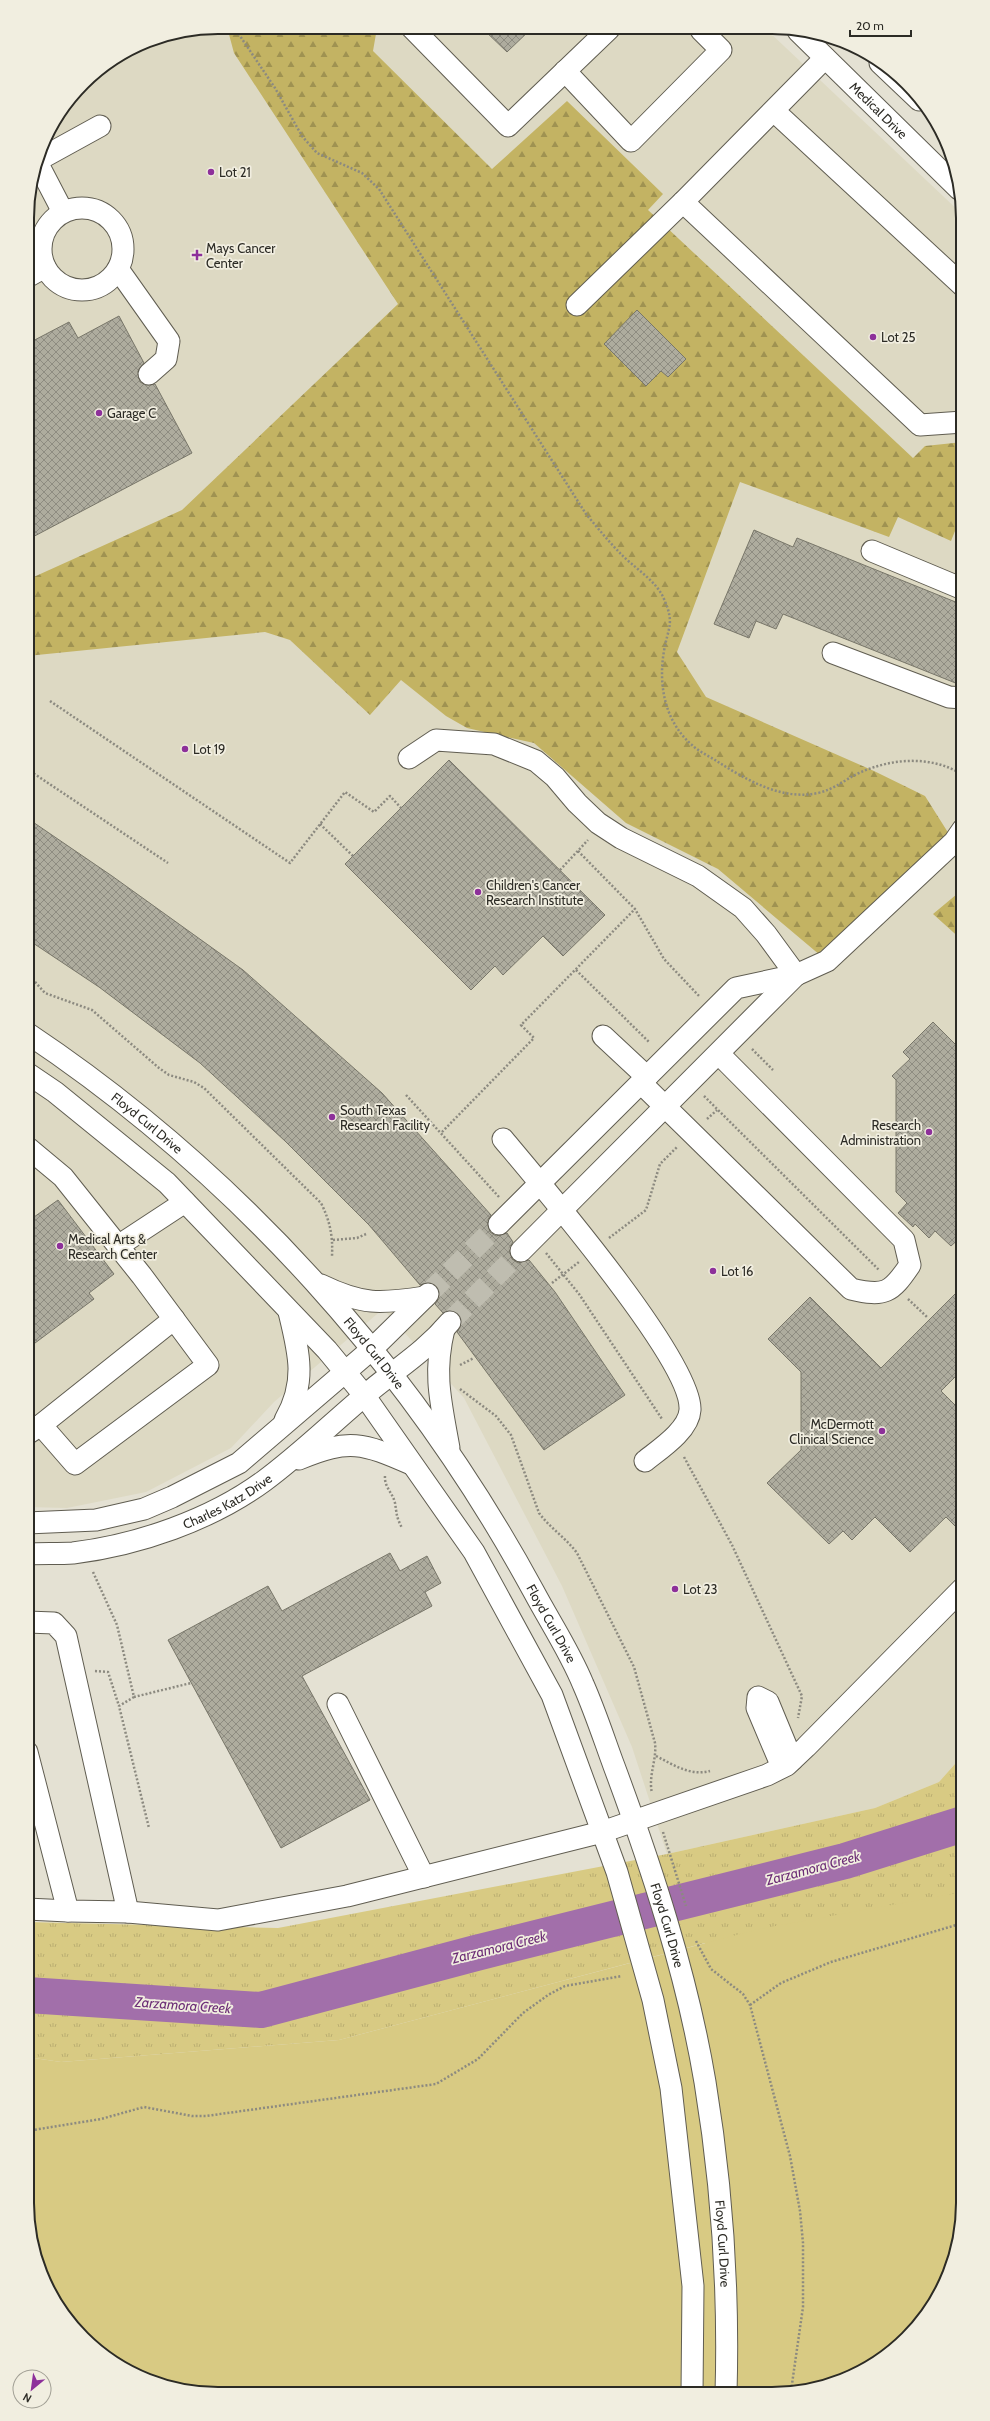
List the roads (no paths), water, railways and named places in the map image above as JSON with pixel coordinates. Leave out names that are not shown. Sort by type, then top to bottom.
[{"type":"street","points":[[418,34],[508,126],[604,34]]},
{"type":"street","points":[[565,72],[631,141],[722,50],[709,34]]},
{"type":"street","name":"Medical Drive","points":[[804,37],[952,182]]},
{"type":"street","points":[[577,305],[683,202],[825,58]]},
{"type":"street","points":[[774,111],[956,280]]},
{"type":"street","points":[[45,156],[100,126]]},
{"type":"street","points":[[41,169],[63,212]]},
{"type":"street","points":[[683,202],[920,425],[956,422]]},
{"type":"street","points":[[76,208],[89,208],[101,212],[112,220],[119,231],[123,244],[123,257],[118,269],[110,279],[99,286],[86,290],[71,289],[58,283],[45,267],[42,260],[41,246],[44,232],[52,220],[63,212],[76,208]]},
{"type":"street","points":[[34,273],[45,267]]},
{"type":"street","points":[[118,269],[169,340],[166,359],[149,374]]},
{"type":"street","points":[[872,551],[956,586]]},
{"type":"street","points":[[833,654],[949,697],[956,698]]},
{"type":"street","points":[[409,758],[436,740],[494,744],[536,761],[555,777],[577,804],[598,823],[621,838],[698,876],[743,908],[766,934],[796,975]]},
{"type":"street","points":[[499,1224],[736,988],[796,975],[827,961],[956,839]]},
{"type":"street","points":[[521,1251],[691,1083],[796,975]]},
{"type":"street","points":[[603,1036],[644,1080],[666,1107],[851,1289],[874,1294],[895,1286],[910,1265],[904,1240],[719,1054]]},
{"type":"street","name":"Floyd Curl Drive","points":[[34,1038],[75,1065],[189,1157],[259,1223],[372,1349],[393,1374],[503,1535],[582,1682],[634,1820],[649,1867],[686,1992],[705,2082],[716,2170],[727,2285],[726,2387]]},
{"type":"street","points":[[34,1078],[55,1092],[148,1168],[185,1202],[326,1350],[364,1395],[474,1552],[552,1695],[617,1872],[653,2000],[671,2088],[682,2174],[693,2286],[692,2387]]},
{"type":"street","points":[[503,1139],[540,1183],[634,1303],[684,1384],[690,1410],[680,1432],[645,1461]]},
{"type":"street","points":[[34,1152],[63,1177],[118,1246],[174,1319],[208,1365],[75,1464],[34,1430],[174,1319]]},
{"type":"street","points":[[118,1246],[185,1202]]},
{"type":"street","name":"Charles Katz Drive","points":[[34,1523],[96,1520],[144,1508],[172,1497],[238,1463],[372,1349],[426,1296],[393,1302],[367,1303],[344,1297],[312,1281]]},
{"type":"street","points":[[281,1427],[294,1404],[300,1380],[300,1362],[289,1311]]},
{"type":"street","name":"Charles Katz Drive","points":[[34,1554],[72,1553],[116,1544],[181,1526],[232,1502],[264,1481],[364,1395],[416,1357],[447,1326],[438,1354],[437,1373],[450,1456]]},
{"type":"street","points":[[282,1466],[329,1446],[359,1445],[382,1451],[411,1464]]},
{"type":"street","points":[[34,1909],[128,1912],[218,1920],[347,1896],[602,1832],[767,1775],[956,1595]]},
{"type":"street","points":[[34,1622],[54,1623],[66,1636],[128,1912]]},
{"type":"street","points":[[338,1704],[424,1877]]},
{"type":"street","points":[[34,1779],[68,1911]]},
{"type":"waterway","name":"Zarzamora Creek","points":[[34,1995],[261,2010],[476,1953],[845,1861],[956,1826]]},
{"type":"tunnel","points":[[428,1294],[499,1224]]},
{"type":"tunnel","points":[[450,1322],[521,1251]]},
{"type":"place","name":"Lot 21","points":[[211,172]]},
{"type":"place","name":"Mays Cancer Center","points":[[197,255]]},
{"type":"place","name":"Lot 25","points":[[873,337]]},
{"type":"place","name":"Garage C","points":[[99,413]]},
{"type":"place","name":"Lot 19","points":[[185,749]]},
{"type":"place","name":"Children's Cancer Research Institute","points":[[478,892]]},
{"type":"place","name":"South Texas Research Facility","points":[[332,1117]]},
{"type":"place","name":"Research Administration","points":[[929,1132]]},
{"type":"place","name":"Medical Arts & Research Center","points":[[60,1246]]},
{"type":"place","name":"Lot 16","points":[[713,1271]]},
{"type":"place","name":"McDermott Clinical Science","points":[[882,1431]]},
{"type":"place","name":"Lot 23","points":[[675,1589]]}]
